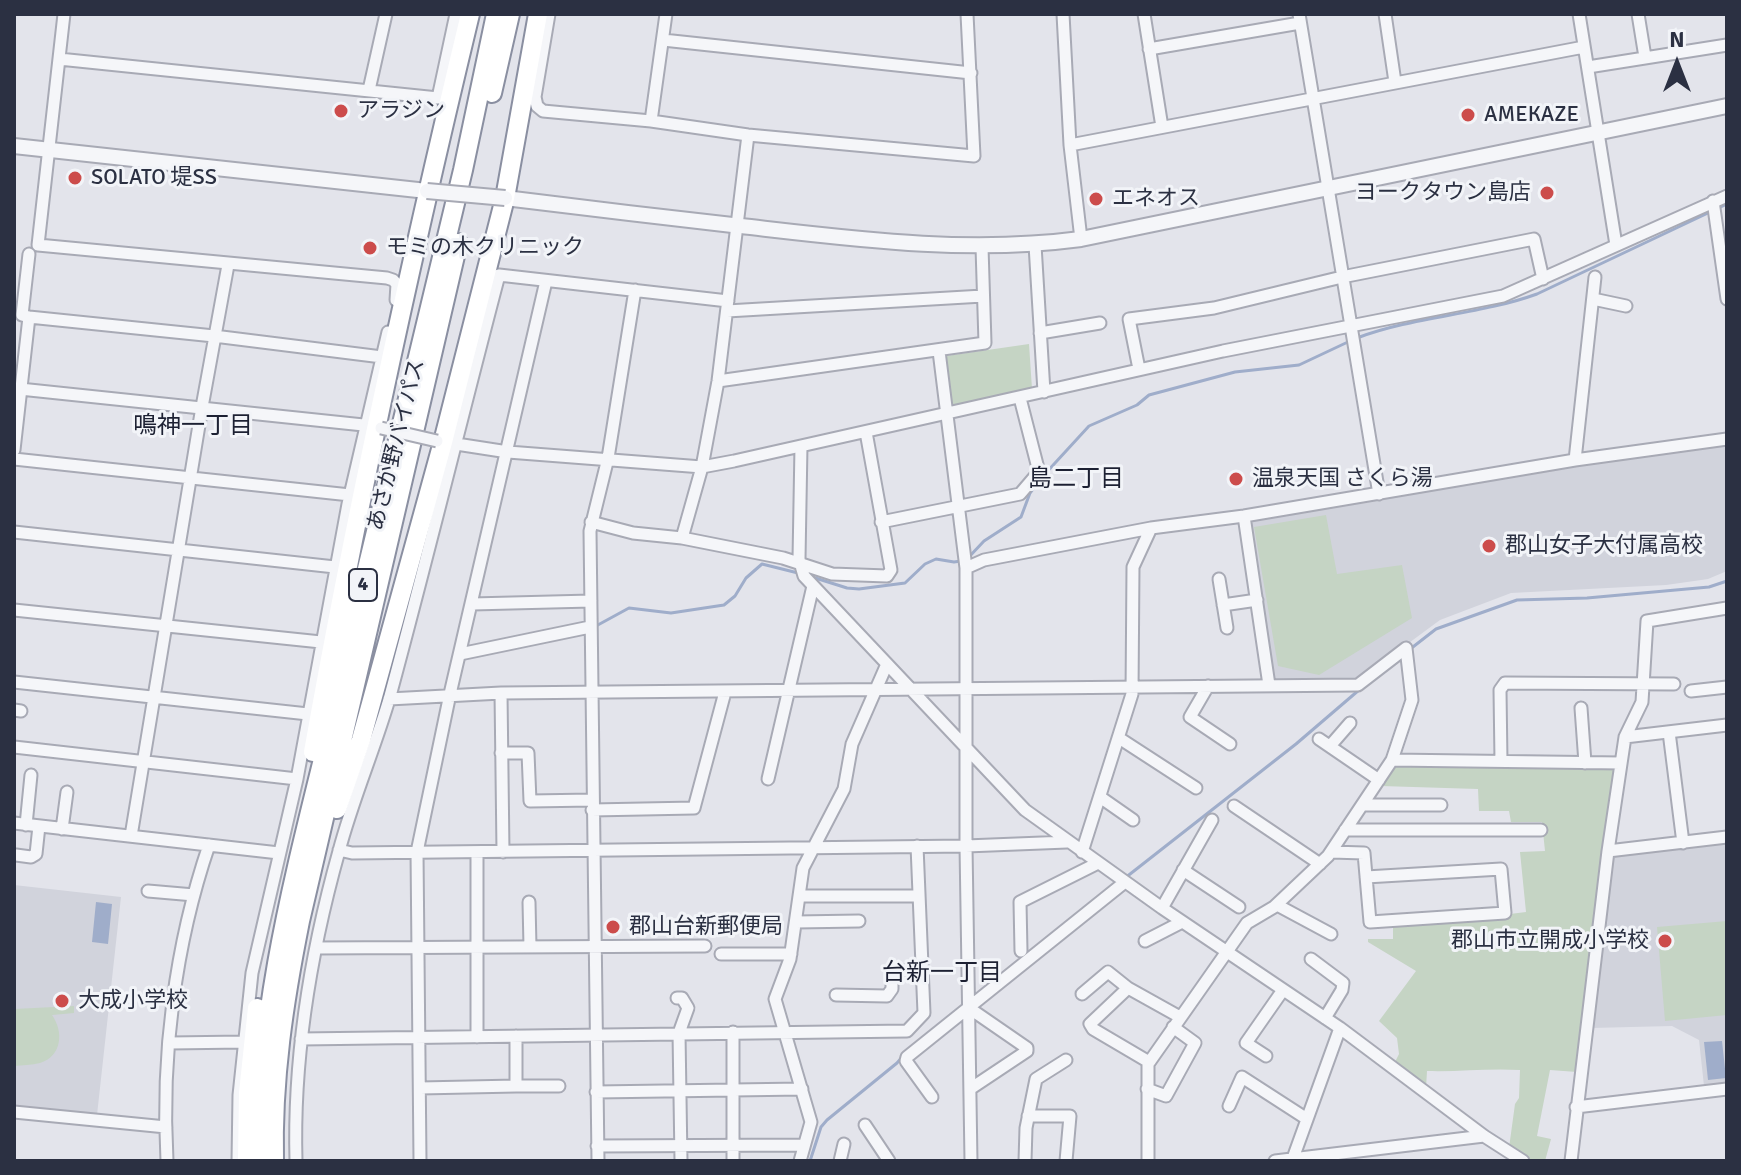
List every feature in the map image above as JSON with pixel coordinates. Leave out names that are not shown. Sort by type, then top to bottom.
[{"type":"highway","points":[[298,857],[339,605],[375,427],[470,14]]},
{"type":"highway","name":"あさか野バイパス","points":[[260,1161],[261,1081],[267,1020],[291,886],[463,170],[496,14]]},
{"type":"highway","name":"あさか野バイパス","points":[[274,1161],[275,1080],[289,975],[300,921],[510,14]]},
{"type":"highway","points":[[300,921],[361,740],[444,443],[505,198],[538,14]]},
{"type":"highway","points":[[247,1161],[248,1093],[256,1010],[291,886]]},
{"type":"highway","points":[[286,1161],[289,975]]},
{"type":"street","points":[[64,14],[38,245],[393,280],[397,284],[397,296],[382,357],[375,427],[350,495],[297,779],[252,973],[243,1042],[237,1123],[238,1161]]},
{"type":"street","points":[[369,90],[386,14]]},
{"type":"street","points":[[59,59],[438,98],[456,14]]},
{"type":"street","points":[[549,14],[535,97],[540,109],[748,135],[974,156],[967,14]]},
{"type":"street","points":[[651,121],[666,14]]},
{"type":"street","points":[[1063,14],[1070,145],[1081,239]]},
{"type":"street","points":[[1144,14],[1162,127]]},
{"type":"street","points":[[1385,14],[1395,82]]},
{"type":"street","points":[[1579,14],[1616,245]]},
{"type":"street","points":[[1638,14],[1645,57]]},
{"type":"street","points":[[1149,49],[1299,19],[1379,494]]},
{"type":"street","points":[[663,40],[971,73]]},
{"type":"street","points":[[1588,67],[1727,45]]},
{"type":"street","points":[[1070,145],[1584,47]]},
{"type":"street","points":[[14,146],[908,244],[982,247],[1081,239],[1727,106]]},
{"type":"street","points":[[682,538],[702,467],[718,381],[748,135]]},
{"type":"street","points":[[20,389],[375,427],[444,443],[508,452],[702,467],[1139,369],[1351,324],[1503,296],[1727,196]]},
{"type":"street","points":[[1713,201],[1727,299]]},
{"type":"street","points":[[1139,369],[1129,319],[1214,308],[1342,277],[1534,239],[1543,279]]},
{"type":"street","points":[[1035,245],[1044,392]]},
{"type":"street","points":[[718,381],[985,343],[982,247]]},
{"type":"street","points":[[29,254],[22,315],[382,357]]},
{"type":"street","points":[[131,836],[228,265]]},
{"type":"street","points":[[296,1161],[295,1123],[301,1039],[316,948],[339,850],[389,699],[444,443],[499,275],[635,290],[727,306],[983,296]]},
{"type":"street","points":[[1575,460],[1595,277]]},
{"type":"street","points":[[420,1161],[417,852],[450,694],[546,281]]},
{"type":"street","points":[[598,1161],[591,522],[608,458],[635,290]]},
{"type":"street","points":[[1593,299],[1626,306]]},
{"type":"street","points":[[14,450],[29,317]]},
{"type":"street","points":[[1040,333],[1100,323]]},
{"type":"street","points":[[939,351],[966,568],[971,1161]]},
{"type":"street","points":[[881,522],[1020,494],[1039,475],[1020,398]]},
{"type":"street","points":[[591,522],[633,533],[682,538],[783,558],[832,574],[887,576],[891,570],[866,432]]},
{"type":"street","points":[[966,568],[984,560],[1151,528],[1244,516],[1575,460],[1727,439]]},
{"type":"street","points":[[801,446],[800,564],[804,576],[1016,802],[1067,842],[1340,1028],[1484,1136],[1523,1161]]},
{"type":"street","points":[[14,459],[350,495]]},
{"type":"street","points":[[1244,516],[1269,685]]},
{"type":"street","points":[[1082,852],[1132,688],[1133,567],[1151,528]]},
{"type":"street","points":[[14,532],[335,567]]},
{"type":"street","points":[[1219,579],[1227,628]]},
{"type":"street","points":[[768,779],[813,586]]},
{"type":"street","points":[[1223,605],[1257,600]]},
{"type":"street","points":[[472,604],[591,601]]},
{"type":"street","points":[[1571,1161],[1608,851],[1625,737],[1642,702],[1647,621],[1727,608]]},
{"type":"street","points":[[14,610],[321,642]]},
{"type":"street","points":[[460,654],[590,627]]},
{"type":"street","points":[[389,699],[501,693],[1358,685],[1406,648],[1412,700],[1392,760],[1331,852],[1277,905],[1247,923],[1149,1062],[1148,1161]]},
{"type":"street","points":[[800,1161],[811,1122],[775,999],[791,954],[803,868],[844,789],[852,744],[887,664]]},
{"type":"street","points":[[14,682],[308,714]]},
{"type":"street","points":[[1501,761],[1500,690],[1505,683],[1674,684]]},
{"type":"street","points":[[1208,686],[1190,717],[1230,744]]},
{"type":"street","points":[[1691,691],[1727,687]]},
{"type":"street","points":[[501,753],[528,753],[530,801],[694,808],[725,692]]},
{"type":"street","points":[[501,693],[503,852]]},
{"type":"street","points":[[1581,708],[1585,763]]},
{"type":"street","points":[[1330,746],[1350,723]]},
{"type":"street","points":[[1625,737],[1727,725]]},
{"type":"street","points":[[1583,736],[1595,727]]},
{"type":"street","points":[[1669,732],[1683,843]]},
{"type":"street","points":[[1119,738],[1196,788]]},
{"type":"street","points":[[1319,739],[1379,780]]},
{"type":"street","points":[[14,747],[297,779]]},
{"type":"street","points":[[1392,760],[1621,763]]},
{"type":"street","points":[[31,775],[20,824],[279,853]]},
{"type":"street","points":[[62,829],[67,792]]},
{"type":"street","points":[[1100,797],[1133,820]]},
{"type":"street","points":[[1362,805],[1441,805]]},
{"type":"street","points":[[1234,806],[1320,864]]},
{"type":"street","points":[[1162,908],[1212,820]]},
{"type":"street","points":[[16,855],[31,857],[36,854],[39,826]]},
{"type":"street","points":[[1345,830],[1541,830]]},
{"type":"street","points":[[1608,851],[1727,837]]},
{"type":"street","points":[[339,850],[352,853],[503,852],[1067,842]]},
{"type":"street","points":[[167,1161],[170,1043],[180,955],[209,845]]},
{"type":"street","points":[[301,1039],[907,1031],[924,1013],[917,846]]},
{"type":"street","points":[[477,852],[477,1037]]},
{"type":"street","points":[[1331,852],[1364,853],[1366,877],[1370,922],[1505,913],[1501,869],[1366,877]]},
{"type":"street","points":[[1021,951],[1020,902],[1098,863]]},
{"type":"street","points":[[1183,870],[1239,907]]},
{"type":"street","points":[[932,1097],[906,1061],[907,1057],[1125,882]]},
{"type":"street","points":[[148,891],[194,895]]},
{"type":"street","points":[[799,896],[919,896]]},
{"type":"street","points":[[529,902],[530,947]]},
{"type":"street","points":[[1277,905],[1331,934]]},
{"type":"street","points":[[796,922],[859,921]]},
{"type":"street","points":[[1145,941],[1182,922]]},
{"type":"street","points":[[316,948],[705,946]]},
{"type":"street","points":[[721,954],[791,954]]},
{"type":"street","points":[[1311,959],[1343,983],[1325,1018]]},
{"type":"street","points":[[836,995],[887,996],[892,989],[892,975],[897,971],[922,970]]},
{"type":"street","points":[[1082,994],[1108,972],[1128,988],[1180,1017]]},
{"type":"street","points":[[1128,988],[1090,1024],[1093,1029],[1149,1062]]},
{"type":"street","points":[[1266,1056],[1246,1043],[1283,990]]},
{"type":"street","points":[[677,998],[682,998],[688,1008],[679,1033],[681,1161]]},
{"type":"street","points":[[969,1008],[1027,1048],[1027,1051],[970,1089]]},
{"type":"street","points":[[1147,1089],[1166,1096],[1195,1043],[1173,1027]]},
{"type":"street","points":[[1292,1160],[1340,1028]]},
{"type":"street","points":[[733,1032],[733,1161]]},
{"type":"street","points":[[516,1036],[516,1086]]},
{"type":"street","points":[[170,1043],[243,1042]]},
{"type":"street","points":[[1025,1161],[1028,1116],[1036,1079],[1066,1060]]},
{"type":"street","points":[[1229,1106],[1242,1077],[1307,1119]]},
{"type":"street","points":[[420,1088],[559,1086]]},
{"type":"street","points":[[596,1092],[802,1089]]},
{"type":"street","points":[[1576,1107],[1727,1089]]},
{"type":"street","points":[[14,1112],[166,1127]]},
{"type":"street","points":[[1028,1116],[1070,1116],[1066,1161]]},
{"type":"street","points":[[865,1125],[889,1161]]},
{"type":"street","points":[[1275,1161],[1484,1136]]},
{"type":"street","points":[[840,1161],[844,1144]]},
{"type":"street","points":[[597,1146],[804,1145]]},
{"type":"shaded area","name":"郡山女子大付属高校","points":[[1727,442],[1727,571],[1708,579],[1666,585],[1511,593],[1440,620],[1356,682],[1272,681],[1248,521]]},
{"type":"shaded area","name":"郡山市立開成小学校","points":[[1727,842],[1727,1084],[1704,1086],[1699,1040],[1672,1026],[1591,1028],[1614,855]]},
{"type":"shaded area","name":"大成小学校","points":[[14,885],[121,897],[97,1115],[14,1106]]},
{"type":"green space","points":[[1029,344],[1032,389],[954,407],[950,404],[946,356]]},
{"type":"green space","points":[[1326,515],[1337,574],[1402,565],[1412,618],[1319,675],[1278,666],[1254,527]]},
{"type":"green space","points":[[1396,763],[1615,766],[1577,1072],[1550,1070],[1537,1136],[1551,1139],[1545,1161],[1534,1161],[1509,1148],[1515,1104],[1519,1098],[1520,1070],[1427,1071],[1426,1088],[1395,1062],[1399,1054],[1397,1038],[1379,1021],[1416,971],[1368,942],[1368,939],[1393,939],[1393,924],[1509,917],[1510,914],[1526,912],[1520,852],[1545,851],[1542,822],[1511,822],[1509,811],[1479,811],[1478,789],[1381,786]]},
{"type":"green space","points":[[1727,921],[1727,1015],[1665,1021],[1657,927]]},
{"type":"green space","points":[[74,1006],[74,1013],[52,1015],[59,1036],[53,1055],[40,1063],[14,1066],[14,1009]]},
{"type":"water","points":[[96,902],[112,904],[108,944],[92,942]]},
{"type":"water","points":[[1722,1041],[1726,1078],[1708,1080],[1704,1042]]},
{"type":"waterway","points":[[1357,338],[1537,294],[1727,204]]},
{"type":"waterway","points":[[1044,475],[1089,426],[1137,405],[1149,395],[1235,372],[1299,365],[1350,341]]},
{"type":"waterway","points":[[968,558],[984,541],[1021,517],[1030,493],[1039,481]]},
{"type":"waterway","points":[[809,576],[859,589],[905,583],[925,564],[936,559],[961,561]]},
{"type":"waterway","points":[[596,626],[629,608],[671,613],[724,605],[762,564],[798,573]]},
{"type":"waterway","points":[[1409,650],[1436,629],[1517,600],[1587,598],[1709,587],[1727,581]]},
{"type":"waterway","points":[[1125,878],[1296,744],[1359,690]]},
{"type":"waterway","points":[[810,1161],[821,1127],[827,1120],[897,1063],[909,1049]]},
{"type":"place","name":"アラジン","points":[[341,111]]},
{"type":"place","name":"AMEKAZE","points":[[1468,115]]},
{"type":"place","name":"SOLATO 堤SS","points":[[75,178]]},
{"type":"place","name":"ヨークタウン島店","points":[[1547,193]]},
{"type":"place","name":"エネオス","points":[[1096,199]]},
{"type":"place","name":"モミの木クリニック","points":[[370,248]]},
{"type":"place","name":"温泉天国 さくら湯","points":[[1236,479]]},
{"type":"place","name":"郡山女子大付属高校","points":[[1489,546]]},
{"type":"place","name":"郡山台新郵便局","points":[[613,927]]},
{"type":"place","name":"郡山市立開成小学校","points":[[1665,941]]},
{"type":"place","name":"大成小学校","points":[[62,1001]]},
{"type":"district","name":"鳴神一丁目","points":[[193,427]]},
{"type":"district","name":"島二丁目","points":[[1076,480]]},
{"type":"district","name":"台新一丁目","points":[[942,974]]}]
